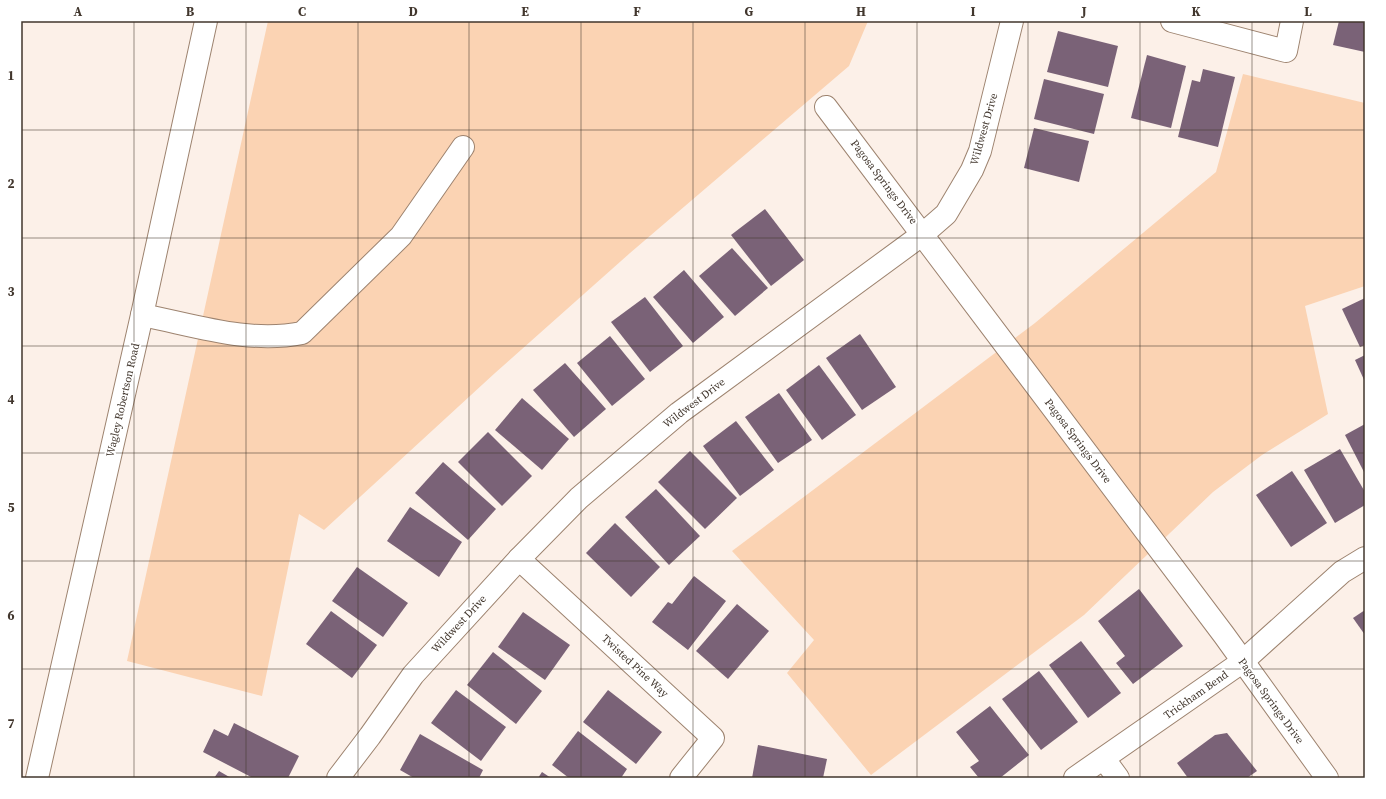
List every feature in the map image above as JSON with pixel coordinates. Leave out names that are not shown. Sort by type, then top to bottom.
[{"type":"street","name":"Wagley Robertson Road","points":[[37,778],[142,315],[206,21]]},
{"type":"street","name":"Wildwest Drive","points":[[338,778],[370,736],[412,675],[519,559],[579,498],[679,413],[924,234],[946,214],[972,170],[980,151],[1012,21]]},
{"type":"street","points":[[1172,21],[1286,51],[1292,21]]},
{"type":"street","name":"Pagosa Springs Drive","points":[[826,107],[924,234],[1327,778]]},
{"type":"street","points":[[142,315],[242,335],[283,337],[302,333],[401,236],[462,147]]},
{"type":"street","name":"Trickham Bend","points":[[1075,778],[1242,662],[1342,572],[1365,558]]},
{"type":"street","name":"Twisted Pine Way","points":[[519,559],[713,738],[681,778]]},
{"type":"street","points":[[1104,759],[1118,778]]},
{"type":"shaded area","points":[[268,21],[868,21],[849,66],[630,253],[495,373],[324,530],[299,514],[262,696],[127,661]]},
{"type":"shaded area","points":[[1243,74],[1365,103],[1365,286],[1305,306],[1328,414],[1262,455],[1213,492],[1084,615],[871,775],[787,673],[814,640],[732,551],[1035,323],[1216,172]]},
{"type":"building","points":[[1339,21],[1365,21],[1365,52],[1333,45]]},
{"type":"building","points":[[1058,31],[1118,46],[1108,87],[1047,72]]},
{"type":"building","points":[[1147,55],[1186,66],[1171,128],[1131,118]]},
{"type":"building","points":[[1203,69],[1235,77],[1218,147],[1178,137],[1192,80],[1200,82]]},
{"type":"building","points":[[1044,79],[1104,94],[1094,134],[1034,119]]},
{"type":"building","points":[[1034,128],[1089,141],[1079,182],[1024,168]]},
{"type":"building","points":[[765,209],[804,260],[771,286],[731,235]]},
{"type":"building","points":[[732,248],[768,288],[735,316],[699,276]]},
{"type":"building","points":[[684,270],[724,317],[693,343],[653,297]]},
{"type":"building","points":[[645,297],[683,346],[650,372],[611,322]]},
{"type":"building","points":[[1365,298],[1365,345],[1360,347],[1342,309]]},
{"type":"building","points":[[860,334],[896,387],[862,410],[826,358]]},
{"type":"building","points":[[610,336],[645,379],[612,406],[577,363]]},
{"type":"building","points":[[1365,355],[1365,382],[1355,360]]},
{"type":"building","points":[[565,363],[606,409],[574,437],[533,390]]},
{"type":"building","points":[[819,365],[856,415],[822,440],[786,390]]},
{"type":"building","points":[[779,393],[812,440],[778,463],[745,417]]},
{"type":"building","points":[[522,398],[569,439],[542,470],[495,430]]},
{"type":"building","points":[[736,421],[774,470],[740,496],[703,446]]},
{"type":"building","points":[[1365,424],[1365,474],[1345,435]]},
{"type":"building","points":[[488,432],[532,476],[502,506],[458,462]]},
{"type":"building","points":[[1340,449],[1365,492],[1365,505],[1335,523],[1304,470]]},
{"type":"building","points":[[690,451],[737,498],[705,529],[658,482]]},
{"type":"building","points":[[443,462],[496,509],[468,540],[415,493]]},
{"type":"building","points":[[1292,471],[1327,523],[1291,547],[1256,495]]},
{"type":"building","points":[[656,489],[700,536],[669,565],[625,517]]},
{"type":"building","points":[[410,507],[462,542],[439,577],[387,541]]},
{"type":"building","points":[[615,523],[660,567],[631,597],[586,553]]},
{"type":"building","points":[[357,567],[408,603],[383,637],[332,601]]},
{"type":"building","points":[[694,576],[726,601],[688,650],[652,622],[668,602],[672,604]]},
{"type":"building","points":[[1139,589],[1183,646],[1133,684],[1116,663],[1125,656],[1098,621]]},
{"type":"building","points":[[737,604],[769,631],[728,679],[696,651]]},
{"type":"building","points":[[1365,610],[1365,635],[1353,618]]},
{"type":"building","points":[[331,611],[377,645],[352,678],[306,644]]},
{"type":"building","points":[[523,612],[570,645],[545,680],[498,647]]},
{"type":"building","points":[[1081,641],[1121,693],[1088,718],[1049,665]]},
{"type":"building","points":[[493,652],[542,691],[516,724],[467,685]]},
{"type":"building","points":[[1039,671],[1078,722],[1041,750],[1002,699]]},
{"type":"building","points":[[456,690],[506,727],[481,761],[431,723]]},
{"type":"building","points":[[608,690],[662,732],[636,764],[583,722]]},
{"type":"building","points":[[990,706],[1029,755],[1000,778],[979,778],[970,767],[979,761],[956,732]]},
{"type":"building","points":[[234,723],[299,756],[288,778],[253,778],[203,752],[214,729],[228,736]]},
{"type":"building","points":[[578,731],[627,769],[621,778],[569,778],[552,765]]},
{"type":"building","points":[[1227,733],[1257,771],[1247,778],[1188,778],[1177,763],[1215,735]]},
{"type":"building","points":[[420,734],[483,770],[479,778],[414,778],[400,770]]},
{"type":"building","points":[[758,745],[827,759],[823,778],[752,778]]},
{"type":"building","points":[[219,771],[231,778],[214,778]]},
{"type":"building","points":[[542,772],[551,778],[538,778]]}]
